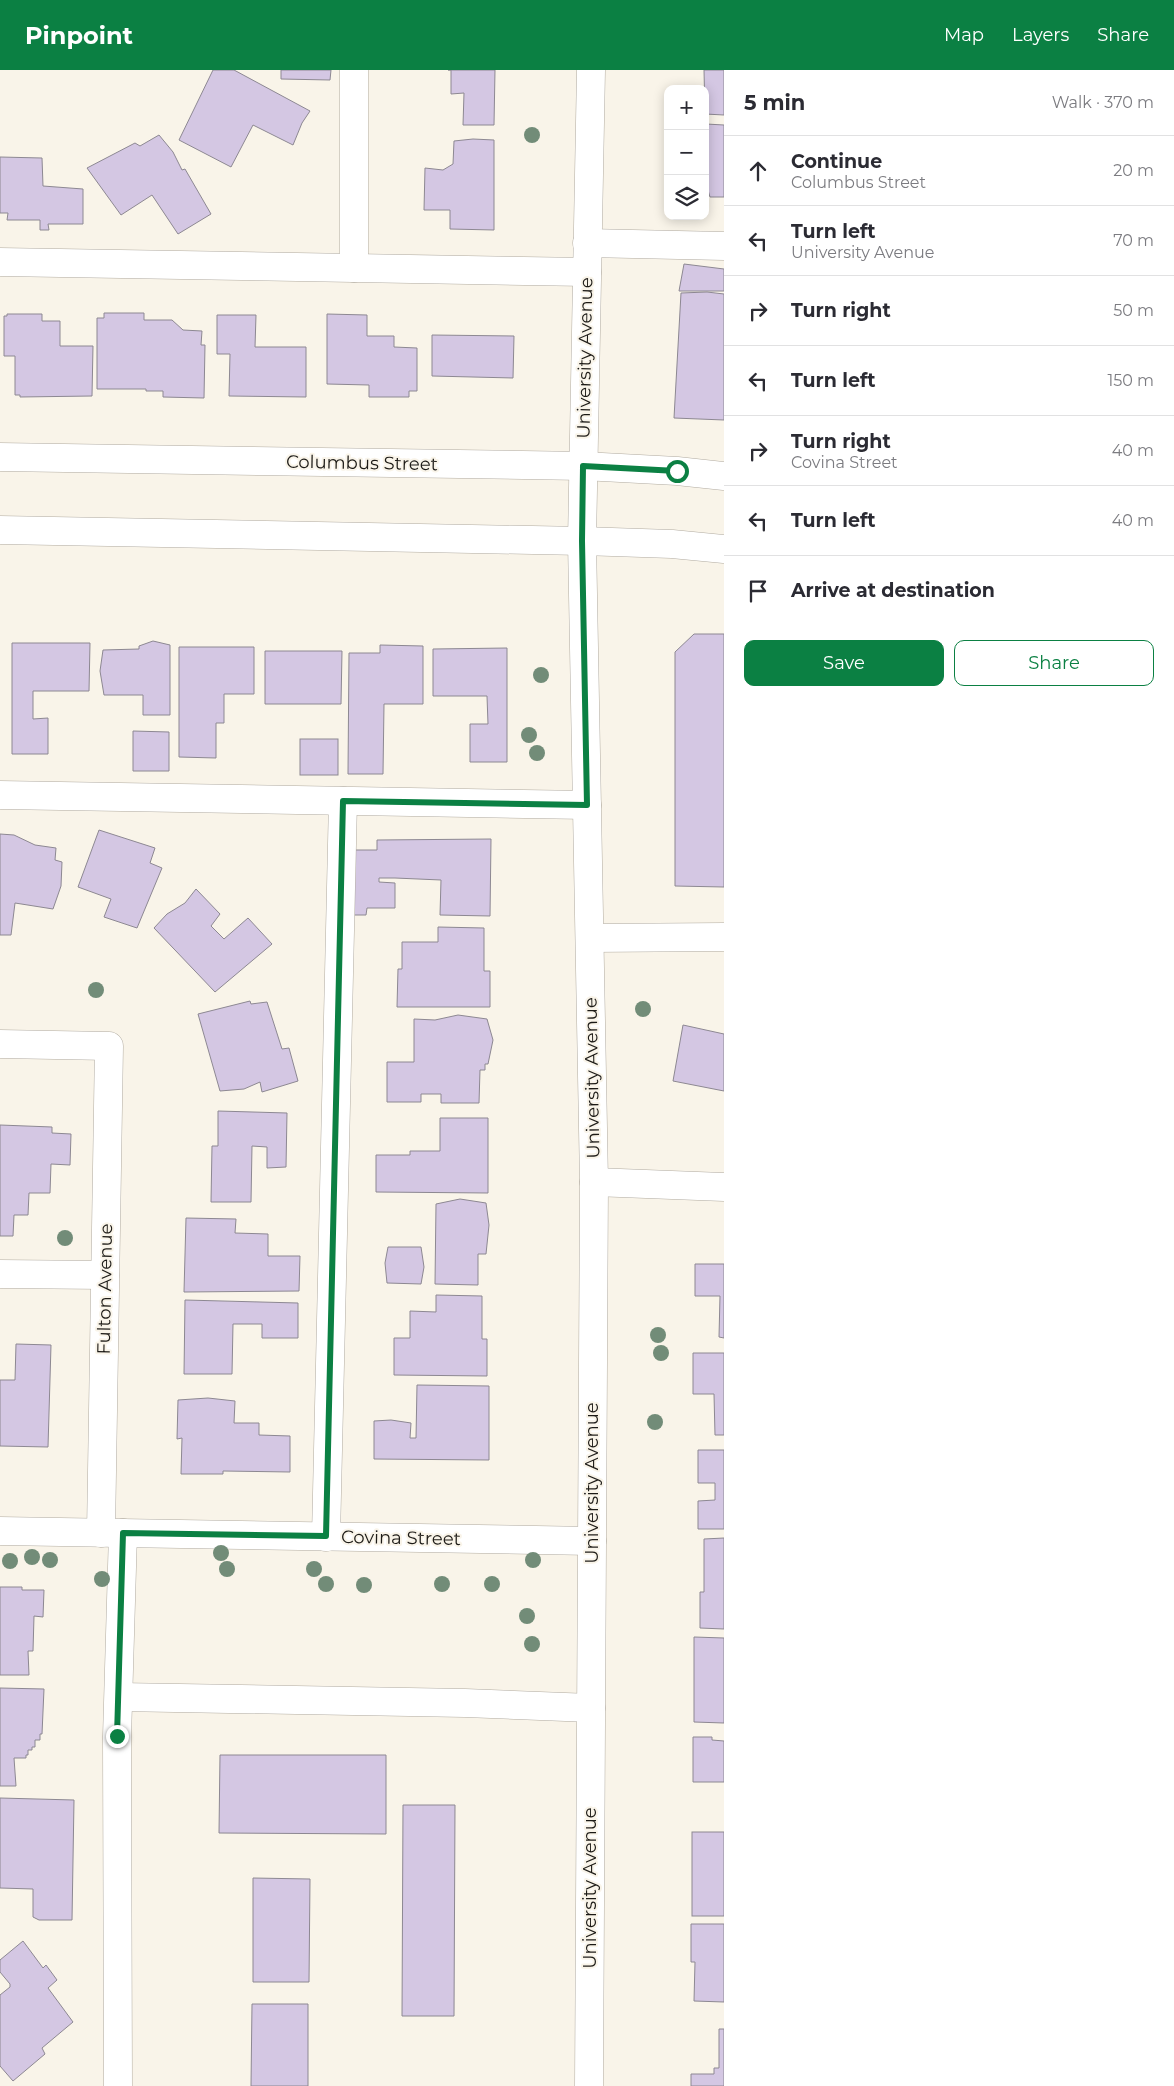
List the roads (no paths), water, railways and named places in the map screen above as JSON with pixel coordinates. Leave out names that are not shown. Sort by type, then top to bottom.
[{"type":"street","points":[[354,70],[354,268]]},
{"type":"street","name":"University Avenue","points":[[589,2086],[594,1182],[582,541],[591,70]]},
{"type":"street","points":[[587,243],[724,246]]},
{"type":"street","points":[[0,262],[587,272]]},
{"type":"street","name":"Columbus Street","points":[[0,457],[583,466],[677,471],[724,476]]},
{"type":"street","points":[[0,530],[582,541],[672,544],[724,549]]},
{"type":"street","points":[[0,795],[587,805]]},
{"type":"street","points":[[326,1536],[343,801]]},
{"type":"street","points":[[590,938],[724,937]]},
{"type":"street","name":"Fulton Avenue","points":[[0,1044],[109,1046],[105,1275],[112,1533],[119,1697],[117,1756],[118,2086]]},
{"type":"street","points":[[594,1182],[724,1187]]},
{"type":"street","points":[[0,1274],[105,1275]]},
{"type":"street","name":"Covina Street","points":[[0,1531],[592,1541]]},
{"type":"street","points":[[119,1697],[465,1703],[591,1708]]}]
